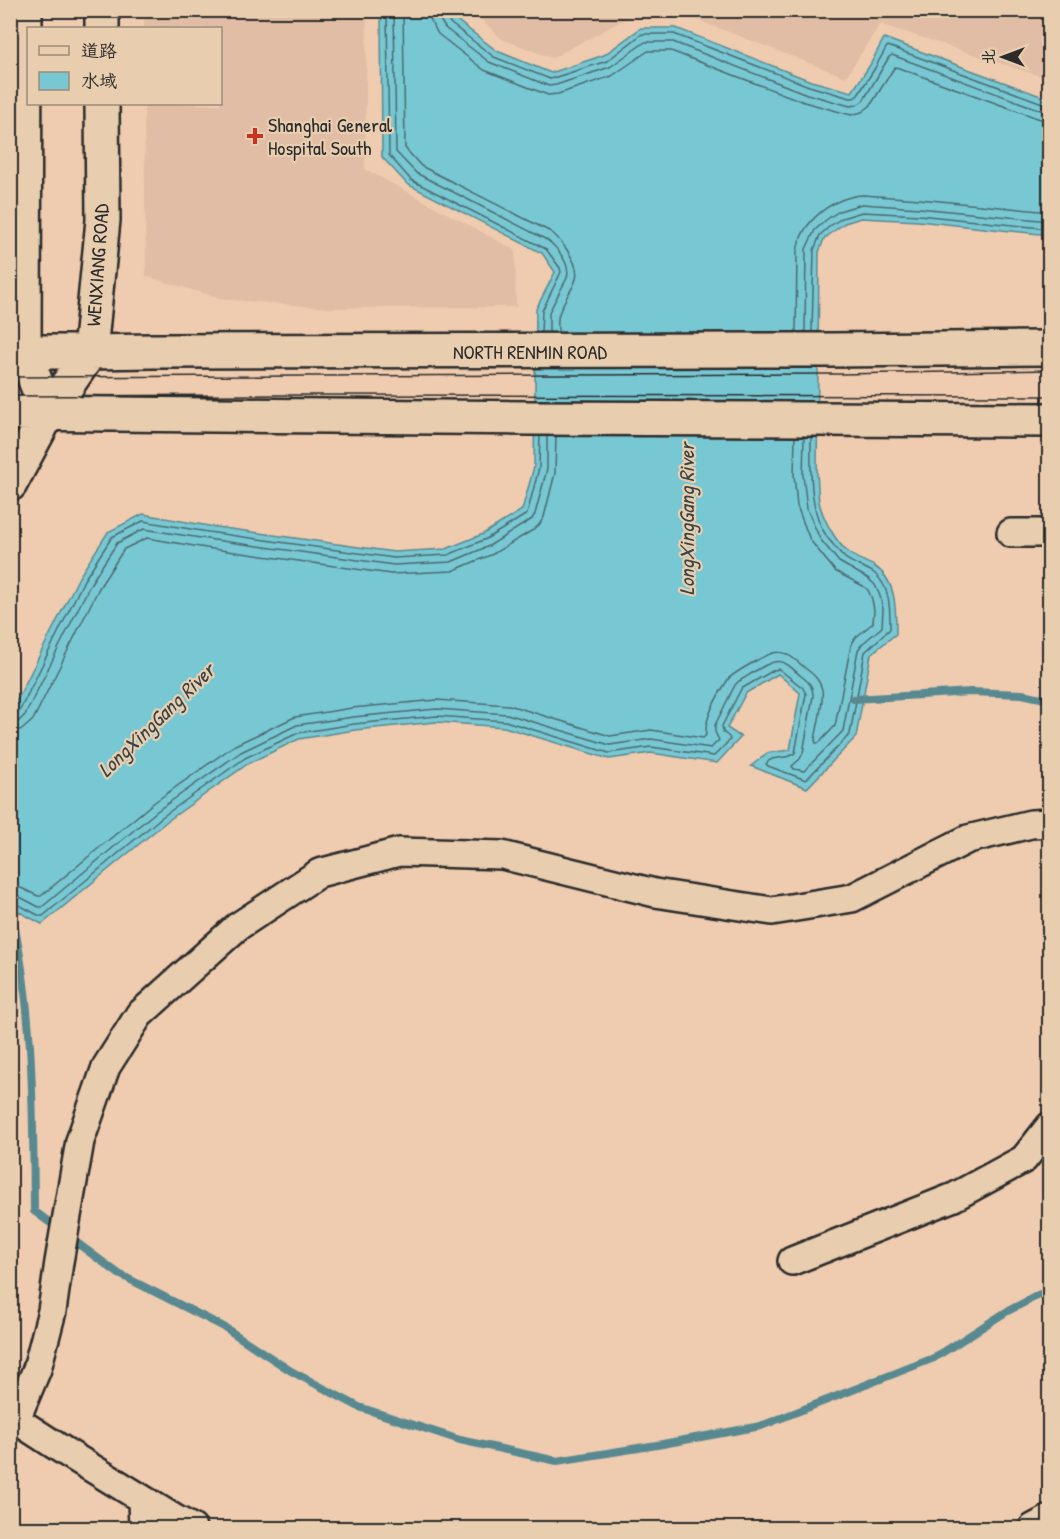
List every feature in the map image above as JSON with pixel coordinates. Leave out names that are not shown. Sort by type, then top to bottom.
[{"type":"main road","points":[[25,10],[17,352],[48,413]]},
{"type":"main road","points":[[102,10],[102,27]]},
{"type":"main road","name":"WENXIANG ROAD","points":[[10,484],[48,413],[90,352],[103,220],[102,105]]},
{"type":"main road","name":"NORTH RENMIN ROAD","points":[[17,352],[1050,348]]},
{"type":"main road","points":[[10,413],[1050,420]]},
{"type":"street","points":[[1011,533],[1050,533]]},
{"type":"street","points":[[192,1528],[142,1500],[13,1417],[37,1369],[52,1311],[80,1141],[106,1067],[139,1015],[237,927],[319,873],[399,852],[502,855],[655,893],[772,911],[852,898],[968,839],[1031,824],[1050,824]]},
{"type":"street","points":[[792,1261],[954,1197],[1024,1159],[1050,1126]]},
{"type":"street","points":[[142,1500],[143,1528]]},
{"type":"street","points":[[1033,1528],[1050,1519]]},
{"type":"shaded area","name":"Shanghai General Hospital South","points":[[144,11],[367,11],[365,169],[515,250],[516,307],[329,308],[222,299],[146,276],[144,105],[222,105],[222,27],[144,27]]},
{"type":"shaded area","points":[[472,11],[1049,11],[1049,79],[880,24],[846,77],[684,15],[631,16],[552,58],[502,39]]},
{"type":"water","name":"LongXingGang River","points":[[381,11],[450,11],[454,18],[497,51],[551,73],[604,55],[641,28],[676,28],[811,81],[852,92],[884,38],[1049,99],[1049,235],[918,221],[861,218],[845,223],[824,239],[819,252],[817,474],[819,502],[840,544],[853,556],[874,566],[887,579],[894,596],[896,634],[871,654],[856,737],[807,788],[751,766],[768,753],[790,750],[800,693],[778,674],[746,693],[727,728],[741,737],[717,763],[651,753],[609,759],[504,727],[436,722],[355,730],[299,739],[249,763],[166,822],[42,924],[14,909],[11,910],[10,714],[79,577],[108,532],[143,514],[209,526],[394,552],[446,549],[483,534],[522,510],[534,467],[536,309],[555,272],[542,253],[407,184],[382,157]]},
{"type":"waterway","points":[[854,699],[971,692],[1022,694],[1050,700]]},
{"type":"waterway","points":[[10,906],[24,981],[31,1057],[34,1211],[60,1230]]},
{"type":"waterway","points":[[69,1237],[119,1274],[224,1327],[291,1371],[359,1407],[460,1440],[557,1461],[761,1426],[934,1358],[1006,1312],[1050,1289]]},
{"type":"tram line","points":[[10,377],[842,374],[1050,370]]},
{"type":"tram line","points":[[10,396],[1050,396]]},
{"type":"place","name":"Shanghai General Hospital South","points":[[255,136]]}]
